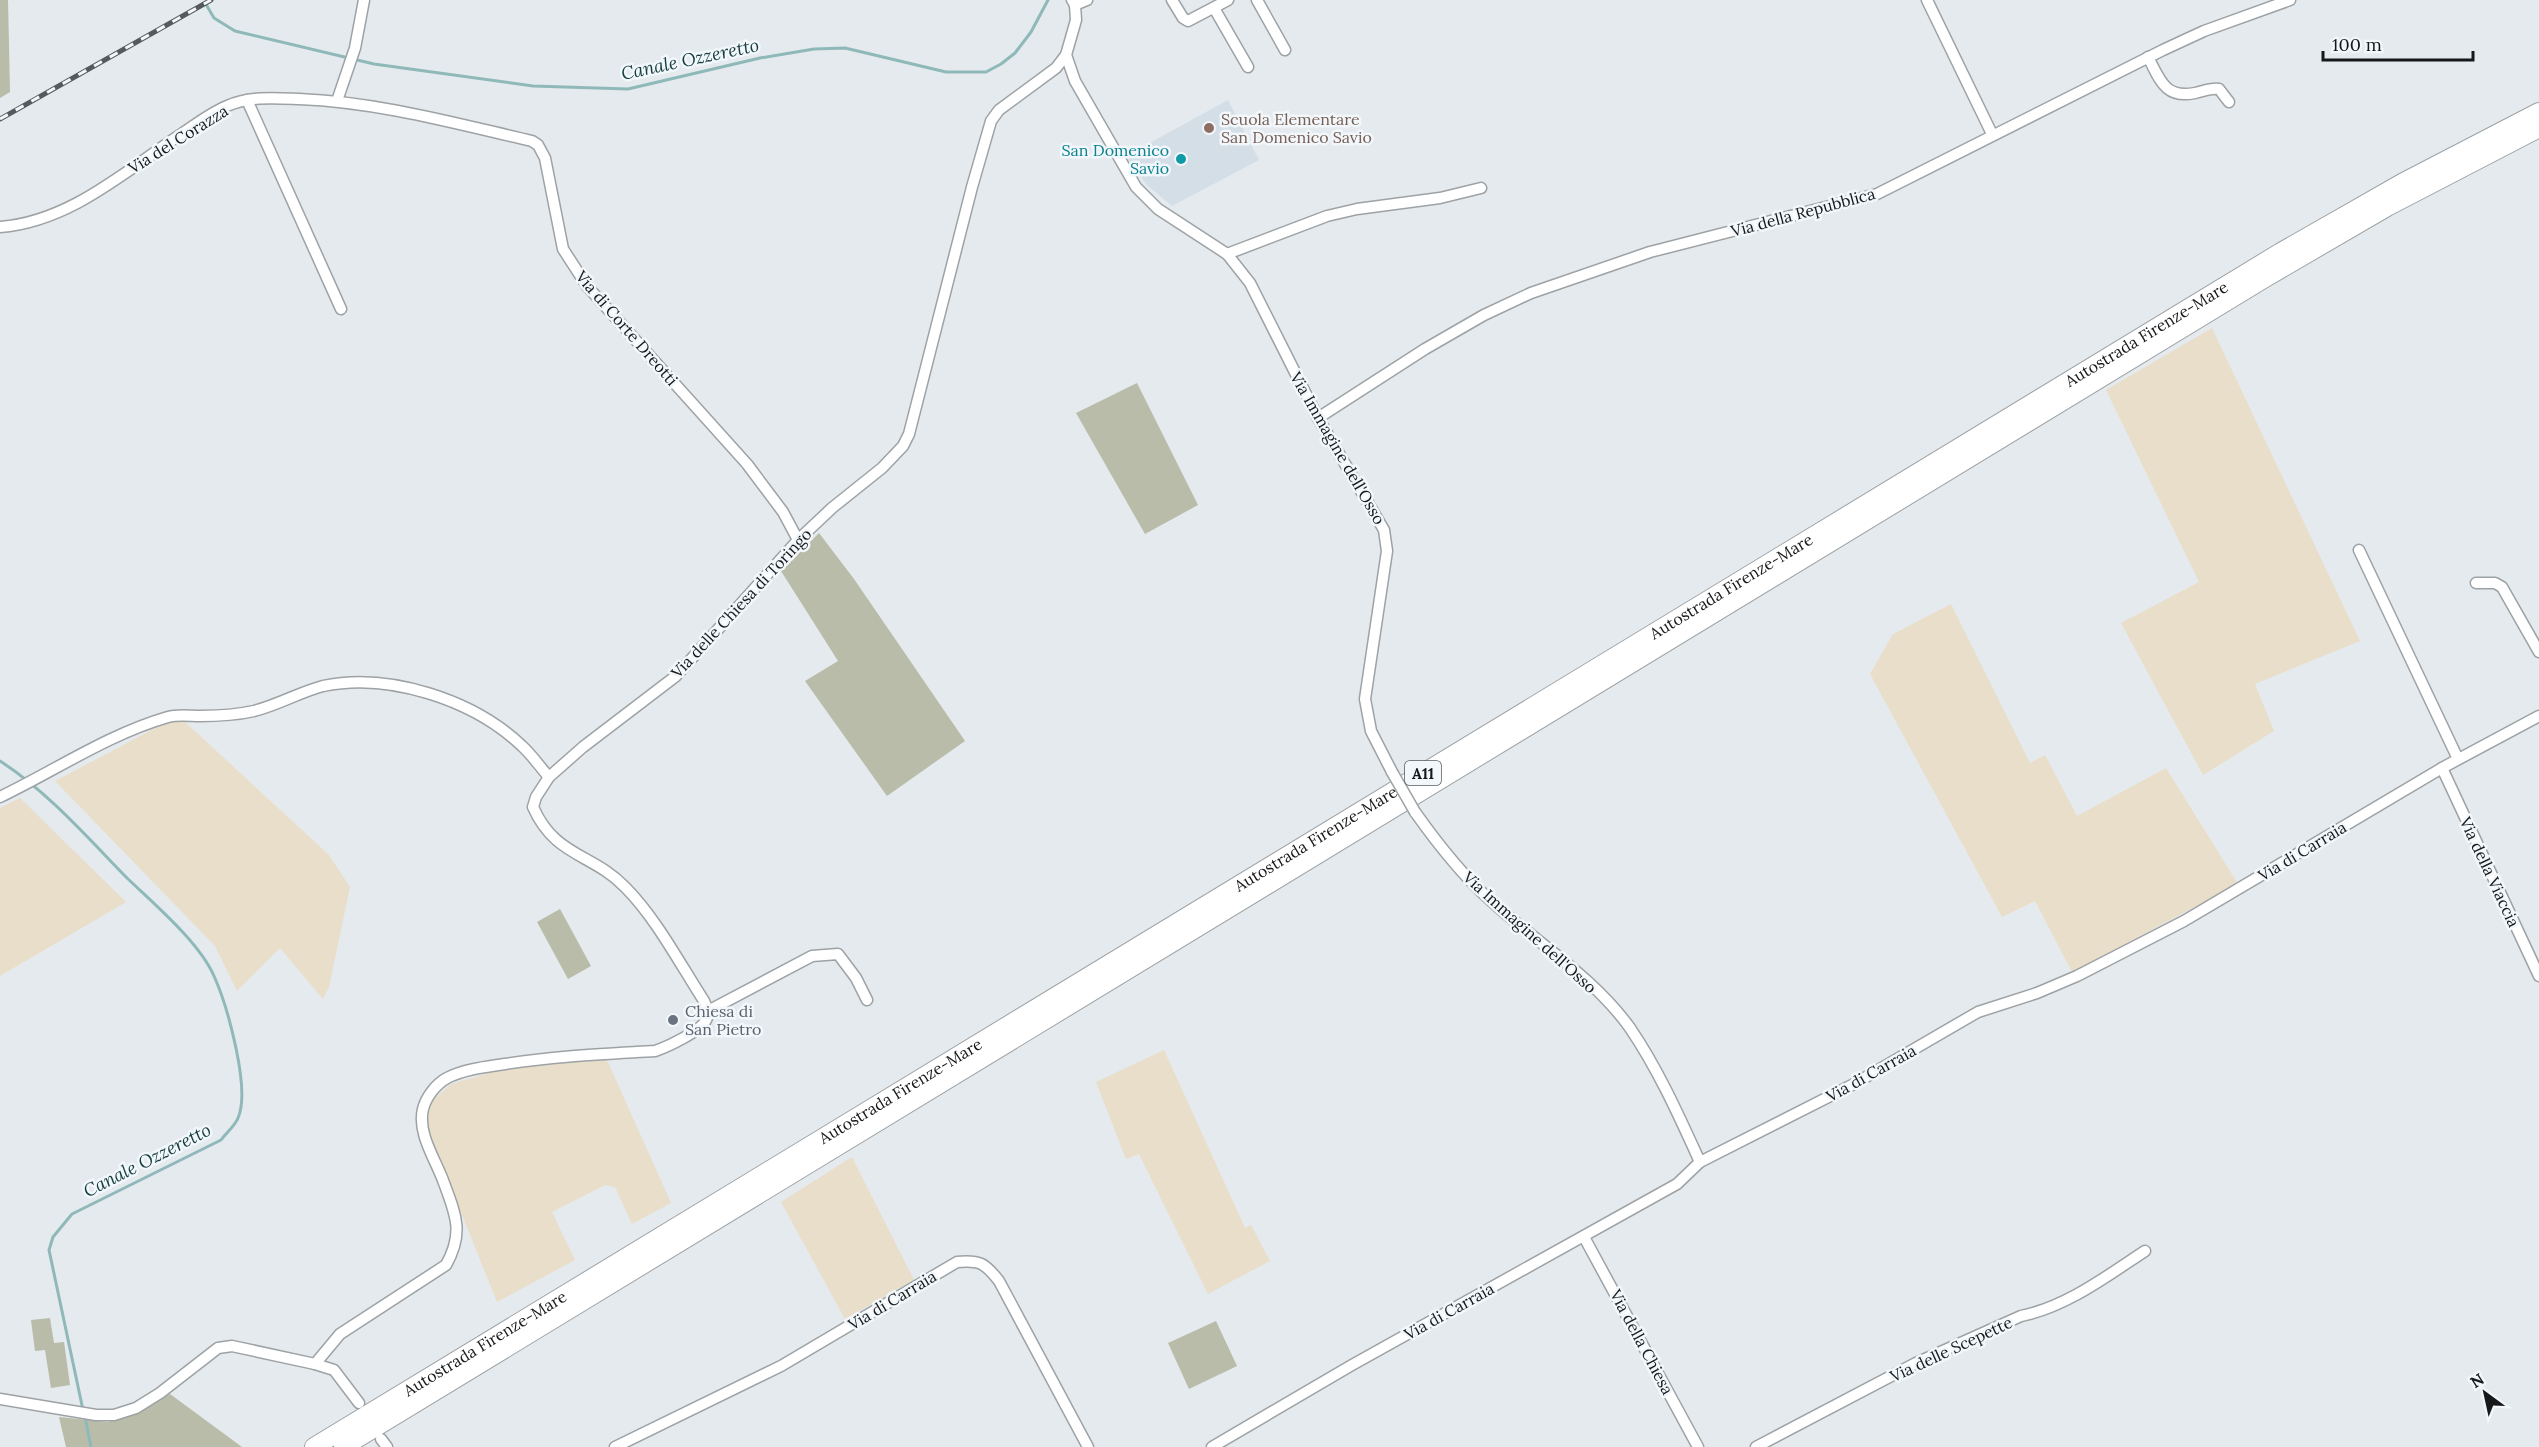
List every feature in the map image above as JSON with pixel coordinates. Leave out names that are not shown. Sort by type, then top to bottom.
[{"type":"highway","name":"Autostrada Firenze-Mare","points":[[315,1447],[2281,252],[2402,183],[2539,112]]},
{"type":"highway","name":"Autostrada Firenze-Mare","points":[[343,1447],[2265,278],[2387,207],[2539,128]]},
{"type":"street","points":[[337,101],[355,48],[364,0]]},
{"type":"street","points":[[1074,2],[1087,0]]},
{"type":"street","points":[[1172,0],[1183,18],[1188,21],[1228,0]]},
{"type":"street","points":[[1257,0],[1285,50]]},
{"type":"street","points":[[1927,0],[1992,134]]},
{"type":"street","name":"Via della Repubblica","points":[[1318,418],[1425,349],[1484,315],[1531,293],[1650,252],[1877,194],[2148,57],[2204,31],[2290,0]]},
{"type":"street","name":"Via delle Chiesa di Toringo","points":[[708,1011],[704,1001],[637,899],[609,873],[559,844],[540,822],[533,807],[536,796],[549,777],[676,676],[798,540],[832,508],[882,468],[903,446],[911,425],[991,121],[999,110],[1056,69],[1066,55],[1076,20],[1074,2]]},
{"type":"street","points":[[1214,8],[1248,67]]},
{"type":"street","name":"Via Immagine dell'Osso","points":[[1066,55],[1075,81],[1136,187],[1158,209],[1227,254],[1250,283],[1318,418],[1384,530],[1388,551],[1365,699],[1371,731],[1392,772],[1415,812],[1447,856],[1488,898],[1589,982],[1629,1028],[1672,1101],[1700,1162]]},
{"type":"street","points":[[2148,57],[2161,81],[2176,94],[2219,89],[2229,102]]},
{"type":"street","name":"Via del Corazza","points":[[0,227],[41,220],[73,207],[227,106],[262,98],[337,101]]},
{"type":"street","points":[[247,100],[341,309]]},
{"type":"street","name":"Via di Corte Dreotti","points":[[337,101],[385,107],[532,141],[538,145],[545,158],[563,249],[587,286],[747,464],[783,512],[798,540]]},
{"type":"street","points":[[1227,254],[1327,216],[1357,209],[1440,198],[1482,188]]},
{"type":"street","points":[[2359,550],[2458,759]]},
{"type":"street","points":[[2476,583],[2495,583],[2502,587],[2539,651]]},
{"type":"street","points":[[0,797],[126,732],[171,716],[227,716],[256,711],[324,686],[378,684],[428,693],[481,716],[522,746],[549,777]]},
{"type":"street","name":"Via di Carraia","points":[[1212,1447],[1411,1332],[1677,1184],[1700,1162],[1854,1084],[1978,1012],[2037,993],[2077,976],[2184,921],[2442,768],[2539,716]]},
{"type":"street","name":"Via della Viaccia","points":[[2442,768],[2539,976]]},
{"type":"street","points":[[315,1364],[340,1334],[446,1265],[454,1250],[458,1236],[453,1207],[421,1122],[427,1097],[447,1078],[473,1070],[557,1056],[655,1051],[667,1047],[703,1025],[708,1011],[812,956],[838,954],[856,978],[867,1000]]},
{"type":"street","name":"Via della Chiesa","points":[[1584,1237],[1698,1447]]},
{"type":"street","name":"Via delle Scepette","points":[[1756,1447],[1916,1364],[2021,1316],[2036,1313],[2096,1284],[2145,1251]]},
{"type":"street","name":"Via di Carraia","points":[[615,1447],[781,1366],[957,1262],[973,1260],[988,1266],[999,1281],[1088,1447]]},
{"type":"street","points":[[0,1399],[96,1415],[114,1415],[136,1408],[160,1393],[218,1348],[232,1346],[334,1370],[359,1403]]},
{"type":"shaded area","name":"Scuola Elementare San Domenico Savio","points":[[1228,100],[1259,160],[1172,206],[1147,185],[1126,156]]},
{"type":"shaded area","points":[[2212,328],[2360,641],[2255,684],[2274,731],[2203,775],[2121,623],[2199,582],[2106,390]]},
{"type":"shaded area","points":[[1951,604],[2030,763],[2045,755],[2077,816],[2166,768],[2238,884],[2072,972],[2035,901],[2002,917],[1870,674],[1893,634]]},
{"type":"shaded area","points":[[183,720],[329,855],[350,887],[329,987],[323,999],[280,948],[237,991],[215,946],[55,781],[161,725]]},
{"type":"shaded area","points":[[20,798],[126,902],[0,976],[0,808]]},
{"type":"shaded area","points":[[1164,1050],[1245,1228],[1251,1225],[1270,1261],[1208,1294],[1139,1154],[1126,1159],[1096,1082]]},
{"type":"shaded area","points":[[607,1060],[671,1203],[632,1224],[615,1187],[605,1185],[552,1212],[575,1260],[497,1302],[426,1125],[432,1101],[451,1084],[489,1073],[553,1062]]},
{"type":"shaded area","points":[[852,1157],[914,1280],[845,1319],[781,1202]]},
{"type":"green space","points":[[0,0],[8,0],[10,92],[0,98]]},
{"type":"green space","points":[[1137,383],[1198,505],[1145,534],[1076,413]]},
{"type":"green space","points":[[819,533],[854,579],[965,741],[887,796],[805,681],[838,661],[781,571]]},
{"type":"green space","points":[[560,909],[591,966],[568,979],[537,922]]},
{"type":"green space","points":[[50,1318],[54,1343],[64,1342],[70,1385],[51,1388],[45,1350],[35,1351],[31,1320]]},
{"type":"green space","points":[[1216,1321],[1237,1366],[1189,1389],[1168,1343]]},
{"type":"green space","points":[[170,1394],[242,1447],[66,1447],[59,1417],[108,1422],[131,1415]]},
{"type":"waterway","name":"Canale Ozzeretto","points":[[207,6],[214,18],[235,31],[374,64],[533,86],[628,89],[760,58],[814,49],[845,48],[946,72],[986,72],[1015,53],[1031,32],[1048,0]]},
{"type":"waterway","name":"Canale Ozzeretto","points":[[0,761],[18,773],[66,816],[175,924],[198,950],[219,989],[231,1026],[240,1068],[242,1088],[238,1118],[221,1140],[72,1214],[53,1237],[49,1250],[83,1410]]},
{"type":"waterway","name":"Canale Ozzeretto","points":[[85,1417],[91,1447]]},
{"type":"railway","points":[[0,119],[211,0]]},
{"type":"place","name":"Scuola Elementare San Domenico Savio","points":[[1209,128]]},
{"type":"place","name":"San Domenico Savio","points":[[1181,159]]},
{"type":"place","name":"Chiesa di San Pietro","points":[[673,1020]]}]
